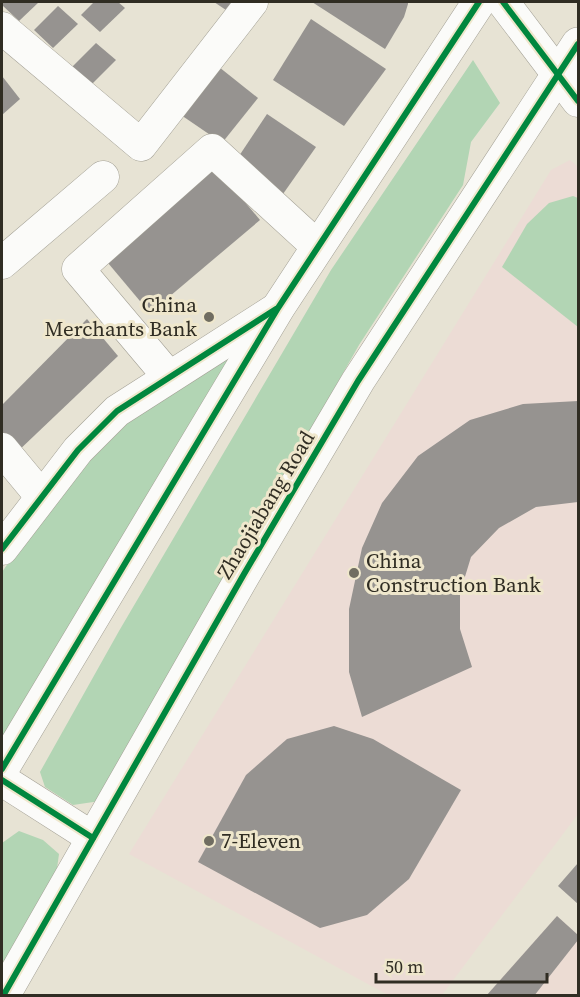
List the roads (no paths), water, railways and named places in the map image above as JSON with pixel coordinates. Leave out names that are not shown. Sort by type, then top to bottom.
[{"type":"main road","points":[[2,769],[278,308],[479,2]]},
{"type":"main road","name":"Zhaojiabang Road","points":[[3,996],[244,574],[358,381],[557,74],[579,44]]},
{"type":"street","points":[[2,28],[141,145],[252,2]]},
{"type":"street","points":[[503,2],[579,100]]},
{"type":"street","points":[[169,378],[78,268],[212,150],[318,247]]},
{"type":"street","points":[[2,263],[103,177]]},
{"type":"street","points":[[2,549],[78,450],[117,411],[278,308]]},
{"type":"street","points":[[2,449],[42,496]]},
{"type":"street","points":[[2,780],[93,838]]},
{"type":"place","name":"China Merchants Bank","points":[[209,317]]},
{"type":"place","name":"China Construction Bank","points":[[354,573]]},
{"type":"place","name":"7-Eleven","points":[[209,841]]}]
